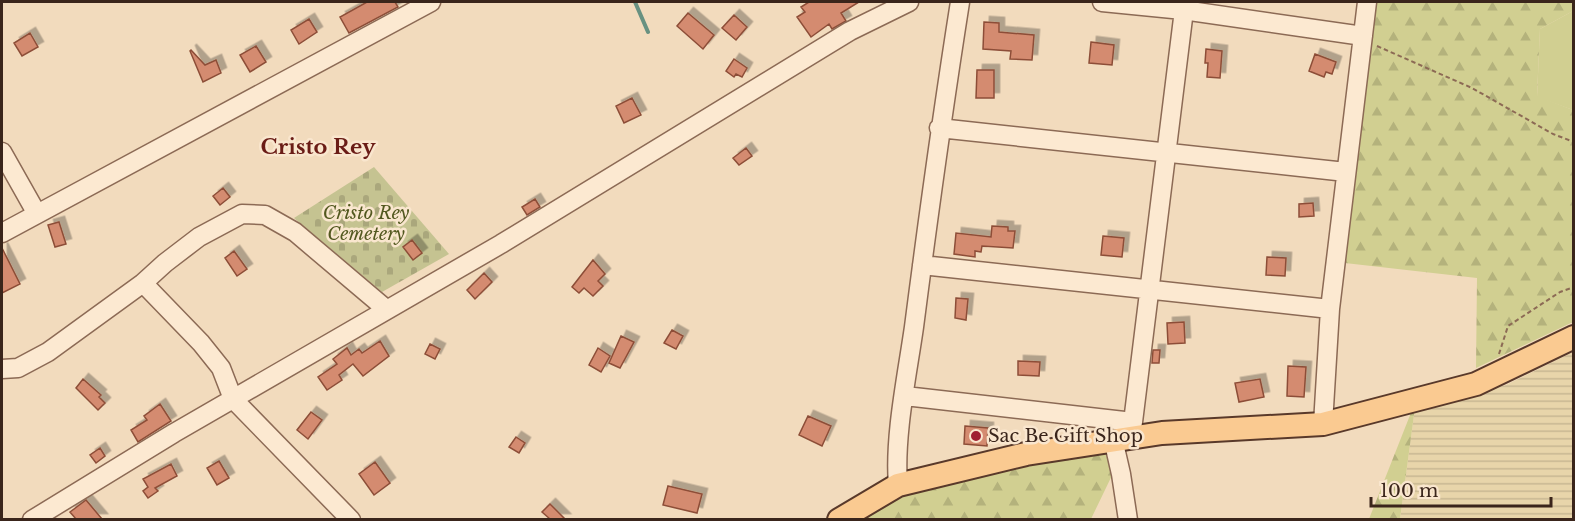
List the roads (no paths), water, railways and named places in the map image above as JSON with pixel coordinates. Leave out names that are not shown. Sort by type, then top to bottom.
[{"type":"main road","points":[[839,519],[898,485],[1126,433],[1323,424],[1476,384],[1574,337]]},
{"type":"street","points":[[2,233],[431,2]]},
{"type":"street","points":[[32,519],[129,459],[501,244],[850,31],[909,2]]},
{"type":"street","points":[[898,485],[896,462],[939,128],[960,2]]},
{"type":"street","points":[[1102,2],[1184,6],[1363,36]]},
{"type":"street","points":[[1323,424],[1330,309],[1367,2]]},
{"type":"street","points":[[1128,519],[1121,474],[1149,291],[1184,6]]},
{"type":"street","points":[[939,128],[1346,172]]},
{"type":"street","points":[[2,152],[37,214]]},
{"type":"street","points":[[2,369],[18,368],[48,352],[142,283],[199,237],[242,214],[265,215],[295,232],[386,309]]},
{"type":"street","points":[[922,265],[1330,309]]},
{"type":"street","points":[[142,283],[201,343],[221,368],[233,399],[351,519]]},
{"type":"street","points":[[905,396],[1126,433]]},
{"type":"waterway","points":[[635,2],[648,32]]},
{"type":"place","name":"Sac Be Gift Shop","points":[[976,436]]},
{"type":"district","name":"Cristo Rey","points":[[318,147]]},
{"type":"park label","name":"Cristo Rey Cemetery","points":[[366,223]]}]
